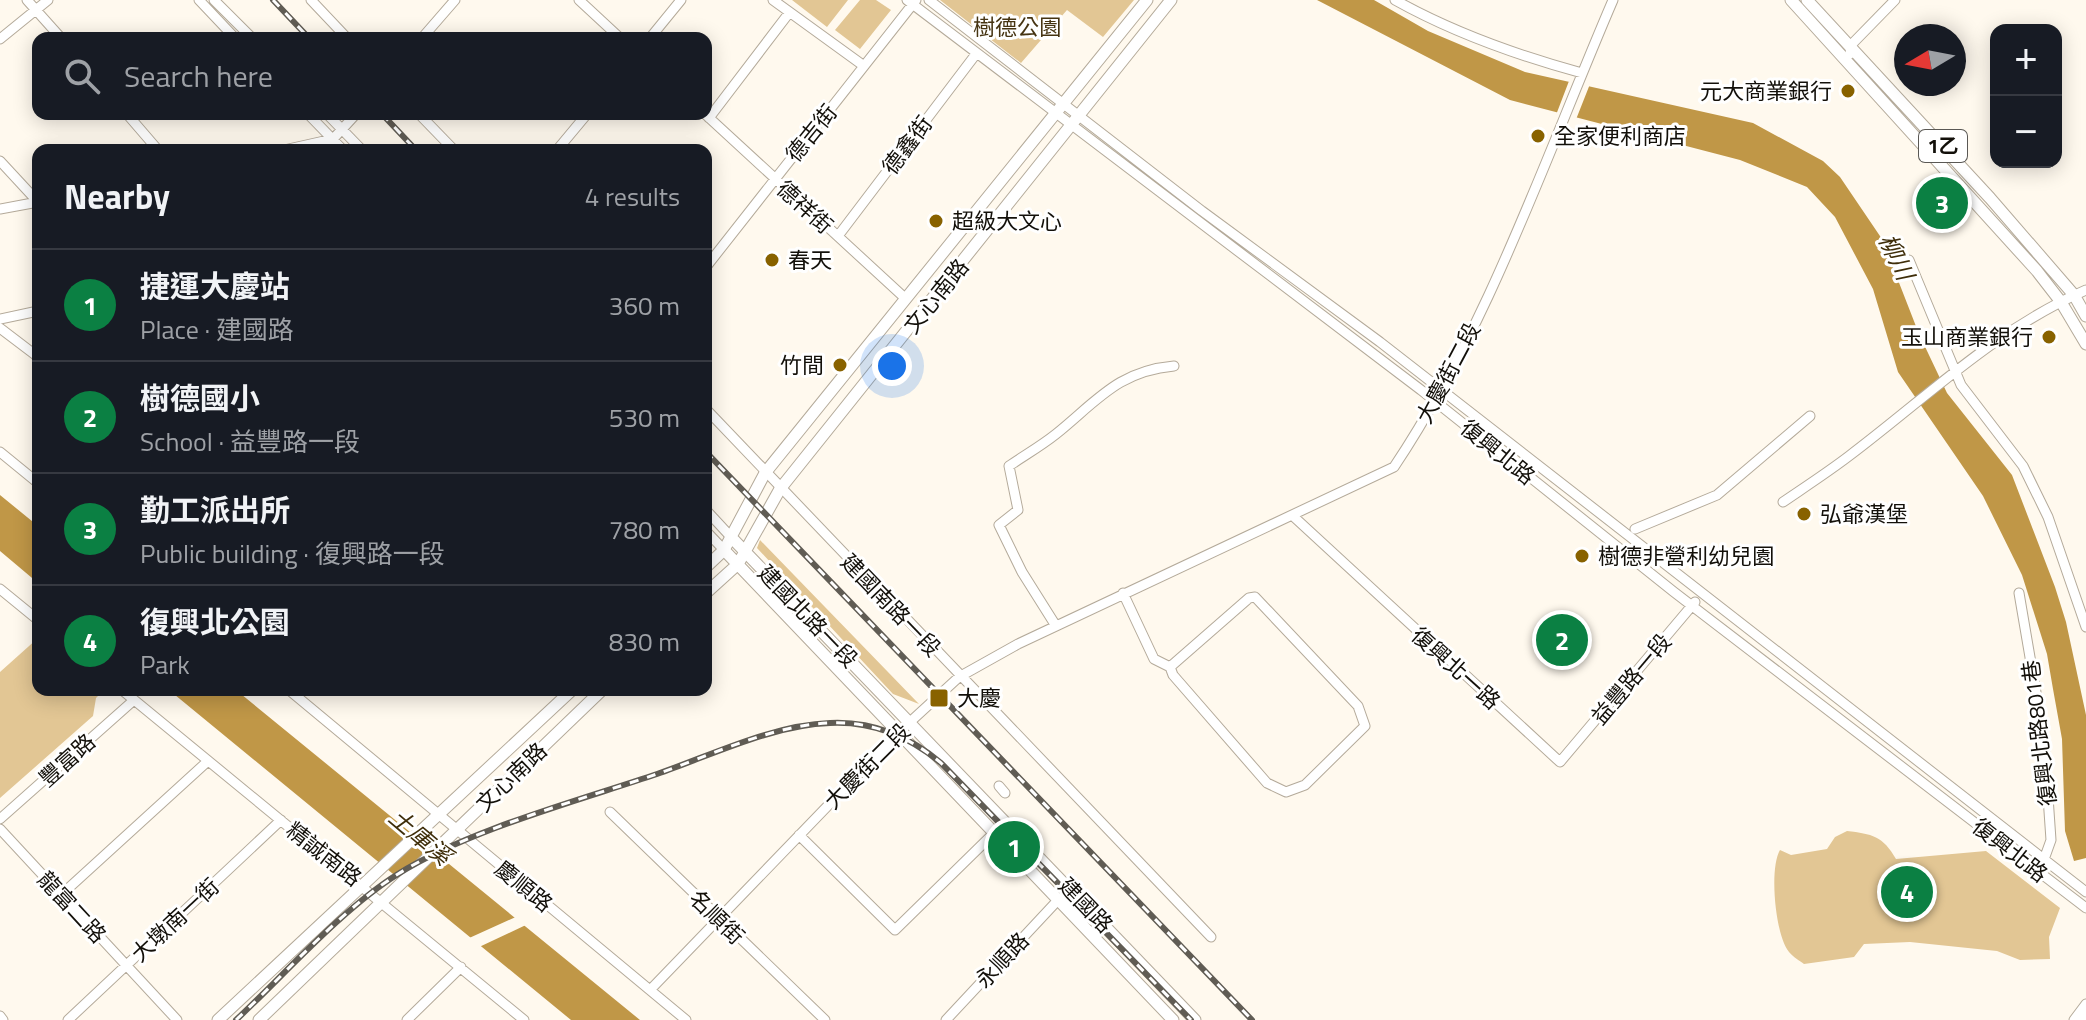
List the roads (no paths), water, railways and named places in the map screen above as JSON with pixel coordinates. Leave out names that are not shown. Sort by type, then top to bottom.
[{"type":"main road","name":"文心南路","points":[[712,561],[724,550],[765,473],[1147,0]]},
{"type":"main road","name":"文心南路","points":[[712,588],[738,564],[780,489],[1171,0]]},
{"type":"main road","name":"1乙","points":[[1791,0],[1849,61],[2061,302],[2086,344]]},
{"type":"main road","name":"1乙","points":[[1807,0],[2080,293],[2086,316]]},
{"type":"main road","name":"建國北路一段","points":[[731,537],[909,722]]},
{"type":"main road","name":"建國北路一段","points":[[724,550],[898,733]]},
{"type":"main road","name":"文心南路","points":[[361,884],[565,696]]},
{"type":"main road","name":"文心南路","points":[[383,901],[596,696]]},
{"type":"main road","name":"建國路","points":[[909,722],[1195,1020]]},
{"type":"main road","name":"建國路","points":[[898,733],[1173,1020]]},
{"type":"main road","points":[[218,1020],[361,884]]},
{"type":"main road","points":[[259,1020],[383,901]]},
{"type":"street","points":[[27,0],[56,32]]},
{"type":"street","points":[[0,39],[48,0]]},
{"type":"street","points":[[199,0],[229,32]]},
{"type":"street","points":[[214,0],[246,32]]},
{"type":"street","points":[[311,0],[341,32]]},
{"type":"street","points":[[427,32],[455,0]]},
{"type":"street","points":[[579,0],[614,32]]},
{"type":"street","points":[[655,32],[681,0]]},
{"type":"street","points":[[773,0],[864,66]]},
{"type":"street","name":"復興北路","points":[[929,0],[1059,107]]},
{"type":"street","points":[[1395,0],[1438,24],[1581,75]]},
{"type":"street","name":"大慶街二段","points":[[650,990],[898,733],[959,677],[991,657],[1123,593],[1394,467],[1501,272],[1613,0]]},
{"type":"street","points":[[1849,61],[1851,45],[1895,0]]},
{"type":"street","name":"復興北路","points":[[912,1],[976,54],[1077,120],[1438,389],[2086,892]]},
{"type":"street","name":"德吉街","points":[[712,259],[912,1]]},
{"type":"street","points":[[712,110],[789,13]]},
{"type":"street","name":"德鑫街","points":[[838,236],[976,54]]},
{"type":"street","points":[[132,120],[153,144]]},
{"type":"street","points":[[314,120],[338,144]]},
{"type":"street","points":[[333,120],[356,144]]},
{"type":"street","points":[[311,144],[333,139],[350,120]]},
{"type":"street","points":[[425,120],[448,144]]},
{"type":"street","points":[[562,144],[582,120]]},
{"type":"street","name":"德祥街","points":[[711,120],[906,299]]},
{"type":"street","name":"復興北路","points":[[1077,120],[1692,604],[2086,908]]},
{"type":"street","points":[[0,161],[32,196]]},
{"type":"street","points":[[0,209],[32,203]]},
{"type":"street","points":[[1909,260],[1961,385],[2023,466],[2048,517],[2086,627]]},
{"type":"street","points":[[1783,502],[1850,456],[1955,370],[2080,293]]},
{"type":"street","points":[[0,319],[32,312]]},
{"type":"street","points":[[0,328],[32,352]]},
{"type":"street","points":[[1056,626],[1022,572],[999,525],[1018,510],[1009,466],[1056,434],[1123,379],[1150,368],[1174,366]]},
{"type":"street","name":"建國南路一段","points":[[712,416],[1211,937]]},
{"type":"street","points":[[1635,529],[1717,495],[1810,416]]},
{"type":"street","points":[[0,452],[32,478]]},
{"type":"street","name":"建國北路一段","points":[[712,516],[731,537]]},
{"type":"street","name":"復興北一路","points":[[1293,516],[1560,762]]},
{"type":"street","name":"建國北路一段","points":[[712,537],[724,550]]},
{"type":"street","points":[[0,589],[32,615]]},
{"type":"street","points":[[1123,593],[1154,659],[1170,667],[1173,675],[1267,783],[1286,792],[1305,785],[1365,726],[1358,706],[1255,597],[1249,598],[1170,667]]},
{"type":"street","name":"復興北路801巷","points":[[2019,593],[2044,739],[2051,840],[2038,872]]},
{"type":"street","name":"益豐路一段","points":[[1560,762],[1702,596]]},
{"type":"street","name":"精誠南路","points":[[129,696],[383,901],[524,1020]]},
{"type":"street","name":"慶順路","points":[[296,696],[435,815],[686,1020]]},
{"type":"street","name":"豐富路","points":[[0,819],[134,700]]},
{"type":"street","points":[[61,895],[208,761]]},
{"type":"street","name":"名順街","points":[[610,812],[825,1020]]},
{"type":"street","name":"大墩南一街","points":[[68,1020],[281,820]]},
{"type":"street","name":"龍富二路","points":[[0,829],[177,1020]]},
{"type":"street","points":[[799,835],[895,930],[993,834]]},
{"type":"street","name":"永順路","points":[[946,1020],[1058,900]]},
{"type":"street","points":[[407,1020],[461,967]]},
{"type":"street","points":[[2074,1020],[2086,1004]]},
{"type":"railway","points":[[273,0],[303,32]]},
{"type":"railway","points":[[388,120],[410,144]]},
{"type":"railway","points":[[712,458],[1252,1020]]},
{"type":"railway","points":[[236,1020],[356,905],[377,888],[426,858],[490,830],[742,742],[786,729],[830,723],[861,725],[890,732],[941,763],[1191,1020]]},
{"type":"place","name":"元大商業銀行","points":[[1848,91]]},
{"type":"place","name":"全家便利商店","points":[[1538,136]]},
{"type":"place","name":"勤工派出所","points":[[1942,203]]},
{"type":"place","name":"超級大文心","points":[[936,221]]},
{"type":"place","name":"春天","points":[[772,260]]},
{"type":"place","name":"玉山商業銀行","points":[[2049,337]]},
{"type":"place","name":"竹間","points":[[840,365]]},
{"type":"place","name":"弘爺漢堡","points":[[1804,514]]},
{"type":"place","name":"樹德非營利幼兒園","points":[[1582,556]]},
{"type":"place","name":"樹德國小","points":[[1562,640]]},
{"type":"place","name":"大慶","points":[[939,698]]},
{"type":"place","name":"捷運大慶站","points":[[1014,847]]},
{"type":"place","name":"復興北公園","points":[[1907,892]]},
{"type":"park label","name":"樹德公園","points":[[1017,27]]},
{"type":"water label","name":"柳川","points":[[1896,257]]},
{"type":"water label","name":"土庫溪","points":[[420,837]]}]
